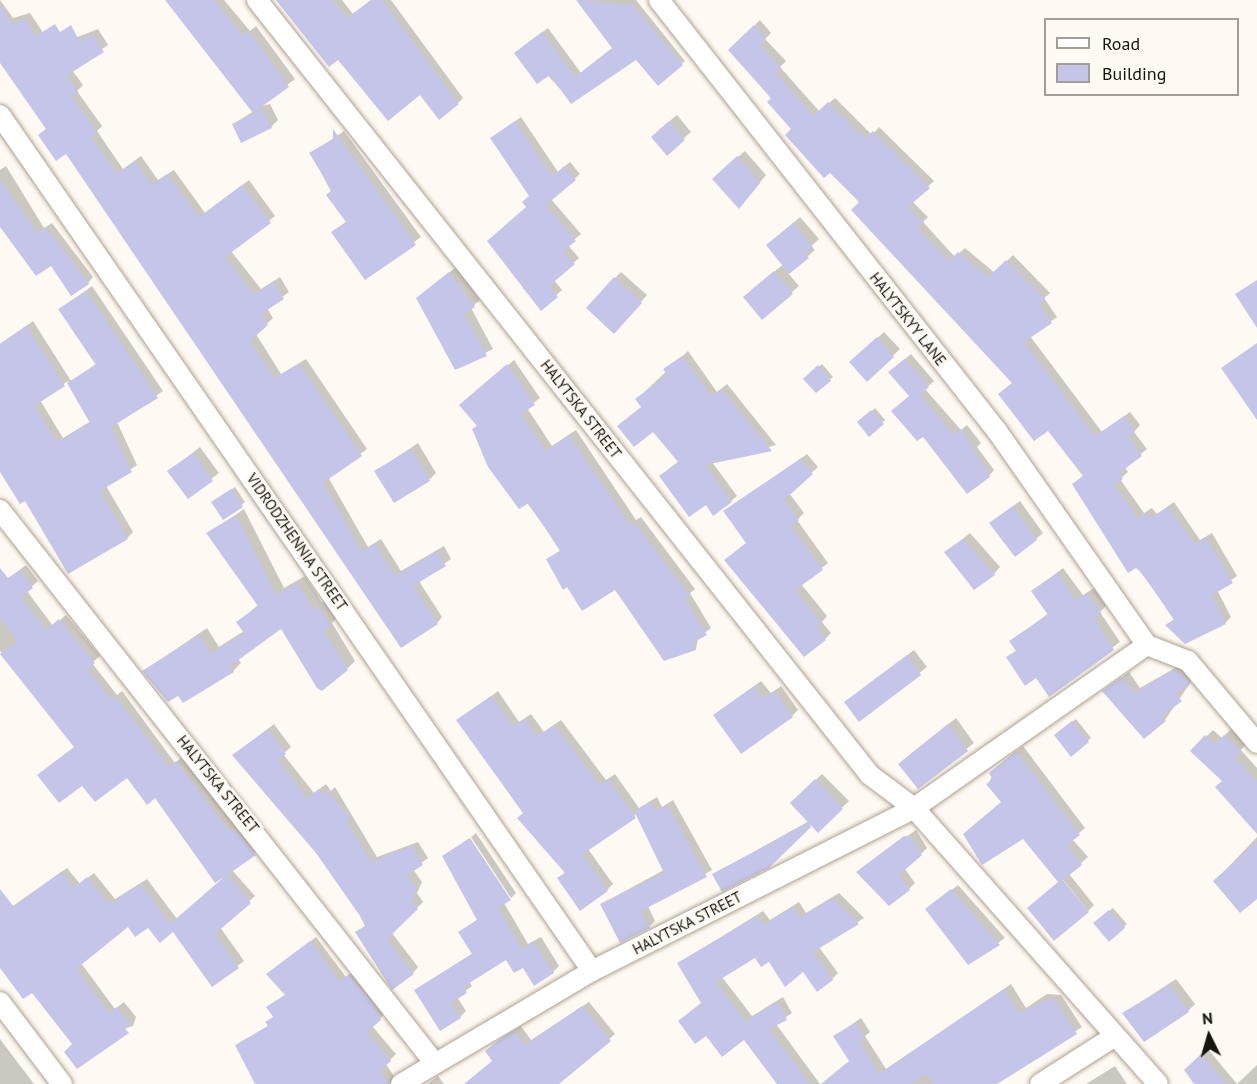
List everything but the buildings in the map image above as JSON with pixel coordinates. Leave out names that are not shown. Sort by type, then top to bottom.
[{"type":"street","name":"HALYTSKA STREET","points":[[257,0],[870,775],[914,808],[1158,1084]]},
{"type":"street","name":"HALYTSKYY LANE","points":[[659,0],[997,431],[1147,645]]},
{"type":"street","name":"VIDRODZHENNIA STREET","points":[[0,115],[592,971]]},
{"type":"street","name":"HALYTSKA STREET","points":[[0,510],[433,1061]]},
{"type":"street","name":"HALYTSKA STREET","points":[[400,1084],[433,1061],[592,971],[914,808],[1147,645]]},
{"type":"street","points":[[1147,645],[1188,660],[1257,743]]},
{"type":"street","points":[[0,1002],[62,1084]]},
{"type":"street","points":[[1040,1084],[1115,1036]]}]
